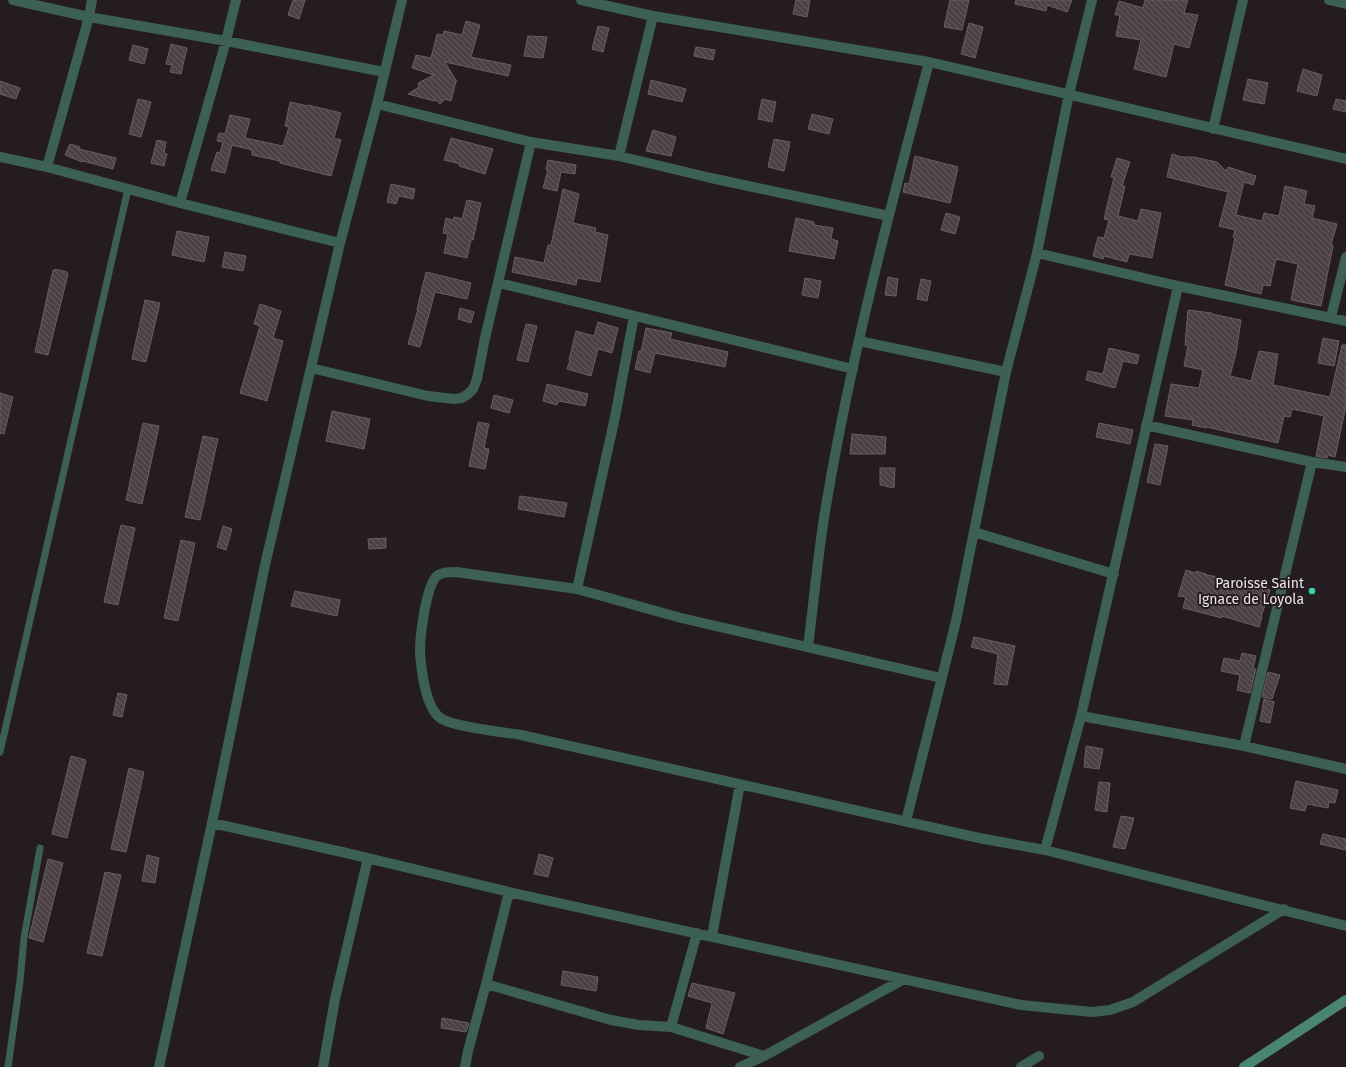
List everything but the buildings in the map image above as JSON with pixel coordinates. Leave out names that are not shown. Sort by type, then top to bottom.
[{"type":"street","points":[[13,0],[89,17],[226,40],[384,72]]},
{"type":"street","points":[[47,167],[89,17],[92,0]]},
{"type":"street","points":[[180,203],[236,0]]},
{"type":"street","points":[[159,1067],[212,823],[265,565],[340,243],[402,0]]},
{"type":"street","points":[[581,0],[653,16],[929,62],[1346,159]]},
{"type":"street","points":[[906,821],[956,621],[1006,372],[1037,252],[1069,94],[1092,0]]},
{"type":"street","points":[[1213,129],[1243,0]]},
{"type":"street","points":[[1329,0],[1346,4]]},
{"type":"street","points":[[619,156],[653,16]]},
{"type":"street","points":[[808,647],[826,507],[853,369],[889,216],[929,62]]},
{"type":"street","points":[[376,104],[531,142],[619,156],[711,178],[889,216]]},
{"type":"street","points":[[311,368],[428,396],[454,400],[462,398],[468,394],[473,388],[477,379],[485,338],[531,142]]},
{"type":"street","points":[[0,156],[340,243]]},
{"type":"street","points":[[1037,252],[1178,286],[1346,321]]},
{"type":"street","points":[[1332,318],[1346,257]]},
{"type":"street","points":[[499,283],[853,369]]},
{"type":"street","points":[[1045,850],[1081,716],[1178,286]]},
{"type":"street","points":[[578,589],[615,417],[634,316]]},
{"type":"street","points":[[859,341],[1006,372]]},
{"type":"street","points":[[1146,425],[1312,462],[1346,467]]},
{"type":"street","points":[[1244,746],[1312,462]]},
{"type":"street","points":[[974,532],[1114,574]]},
{"type":"street","points":[[941,678],[681,618],[578,589],[456,572],[443,573],[436,576],[430,586],[425,607],[420,650],[426,692],[431,706],[438,716],[446,721],[460,725],[521,735],[979,838],[1045,850],[1284,909],[1346,926]]},
{"type":"street","points":[[1081,716],[1244,746],[1346,770]]},
{"type":"street","points":[[712,936],[740,784]]},
{"type":"street","points":[[212,823],[368,858],[509,892],[1021,1005],[1092,1012],[1110,1010],[1133,1002],[1284,909]]},
{"type":"street","points":[[324,1067],[335,999],[368,858]]},
{"type":"street","points":[[465,1067],[509,892]]},
{"type":"street","points":[[671,1027],[697,933]]},
{"type":"street","points":[[740,1067],[764,1056],[904,979]]},
{"type":"street","points":[[486,984],[611,1020],[639,1026],[671,1027],[764,1056]]},
{"type":"street","points":[[1244,1067],[1346,1000]]},
{"type":"street","points":[[1021,1067],[1039,1056]]},
{"type":"lane","points":[[0,752],[128,189]]},
{"type":"lane","points":[[8,1067],[20,981],[24,938],[40,848]]},
{"type":"place","name":"Paroisse Saint Ignace de Loyola","points":[[1312,591]]}]
